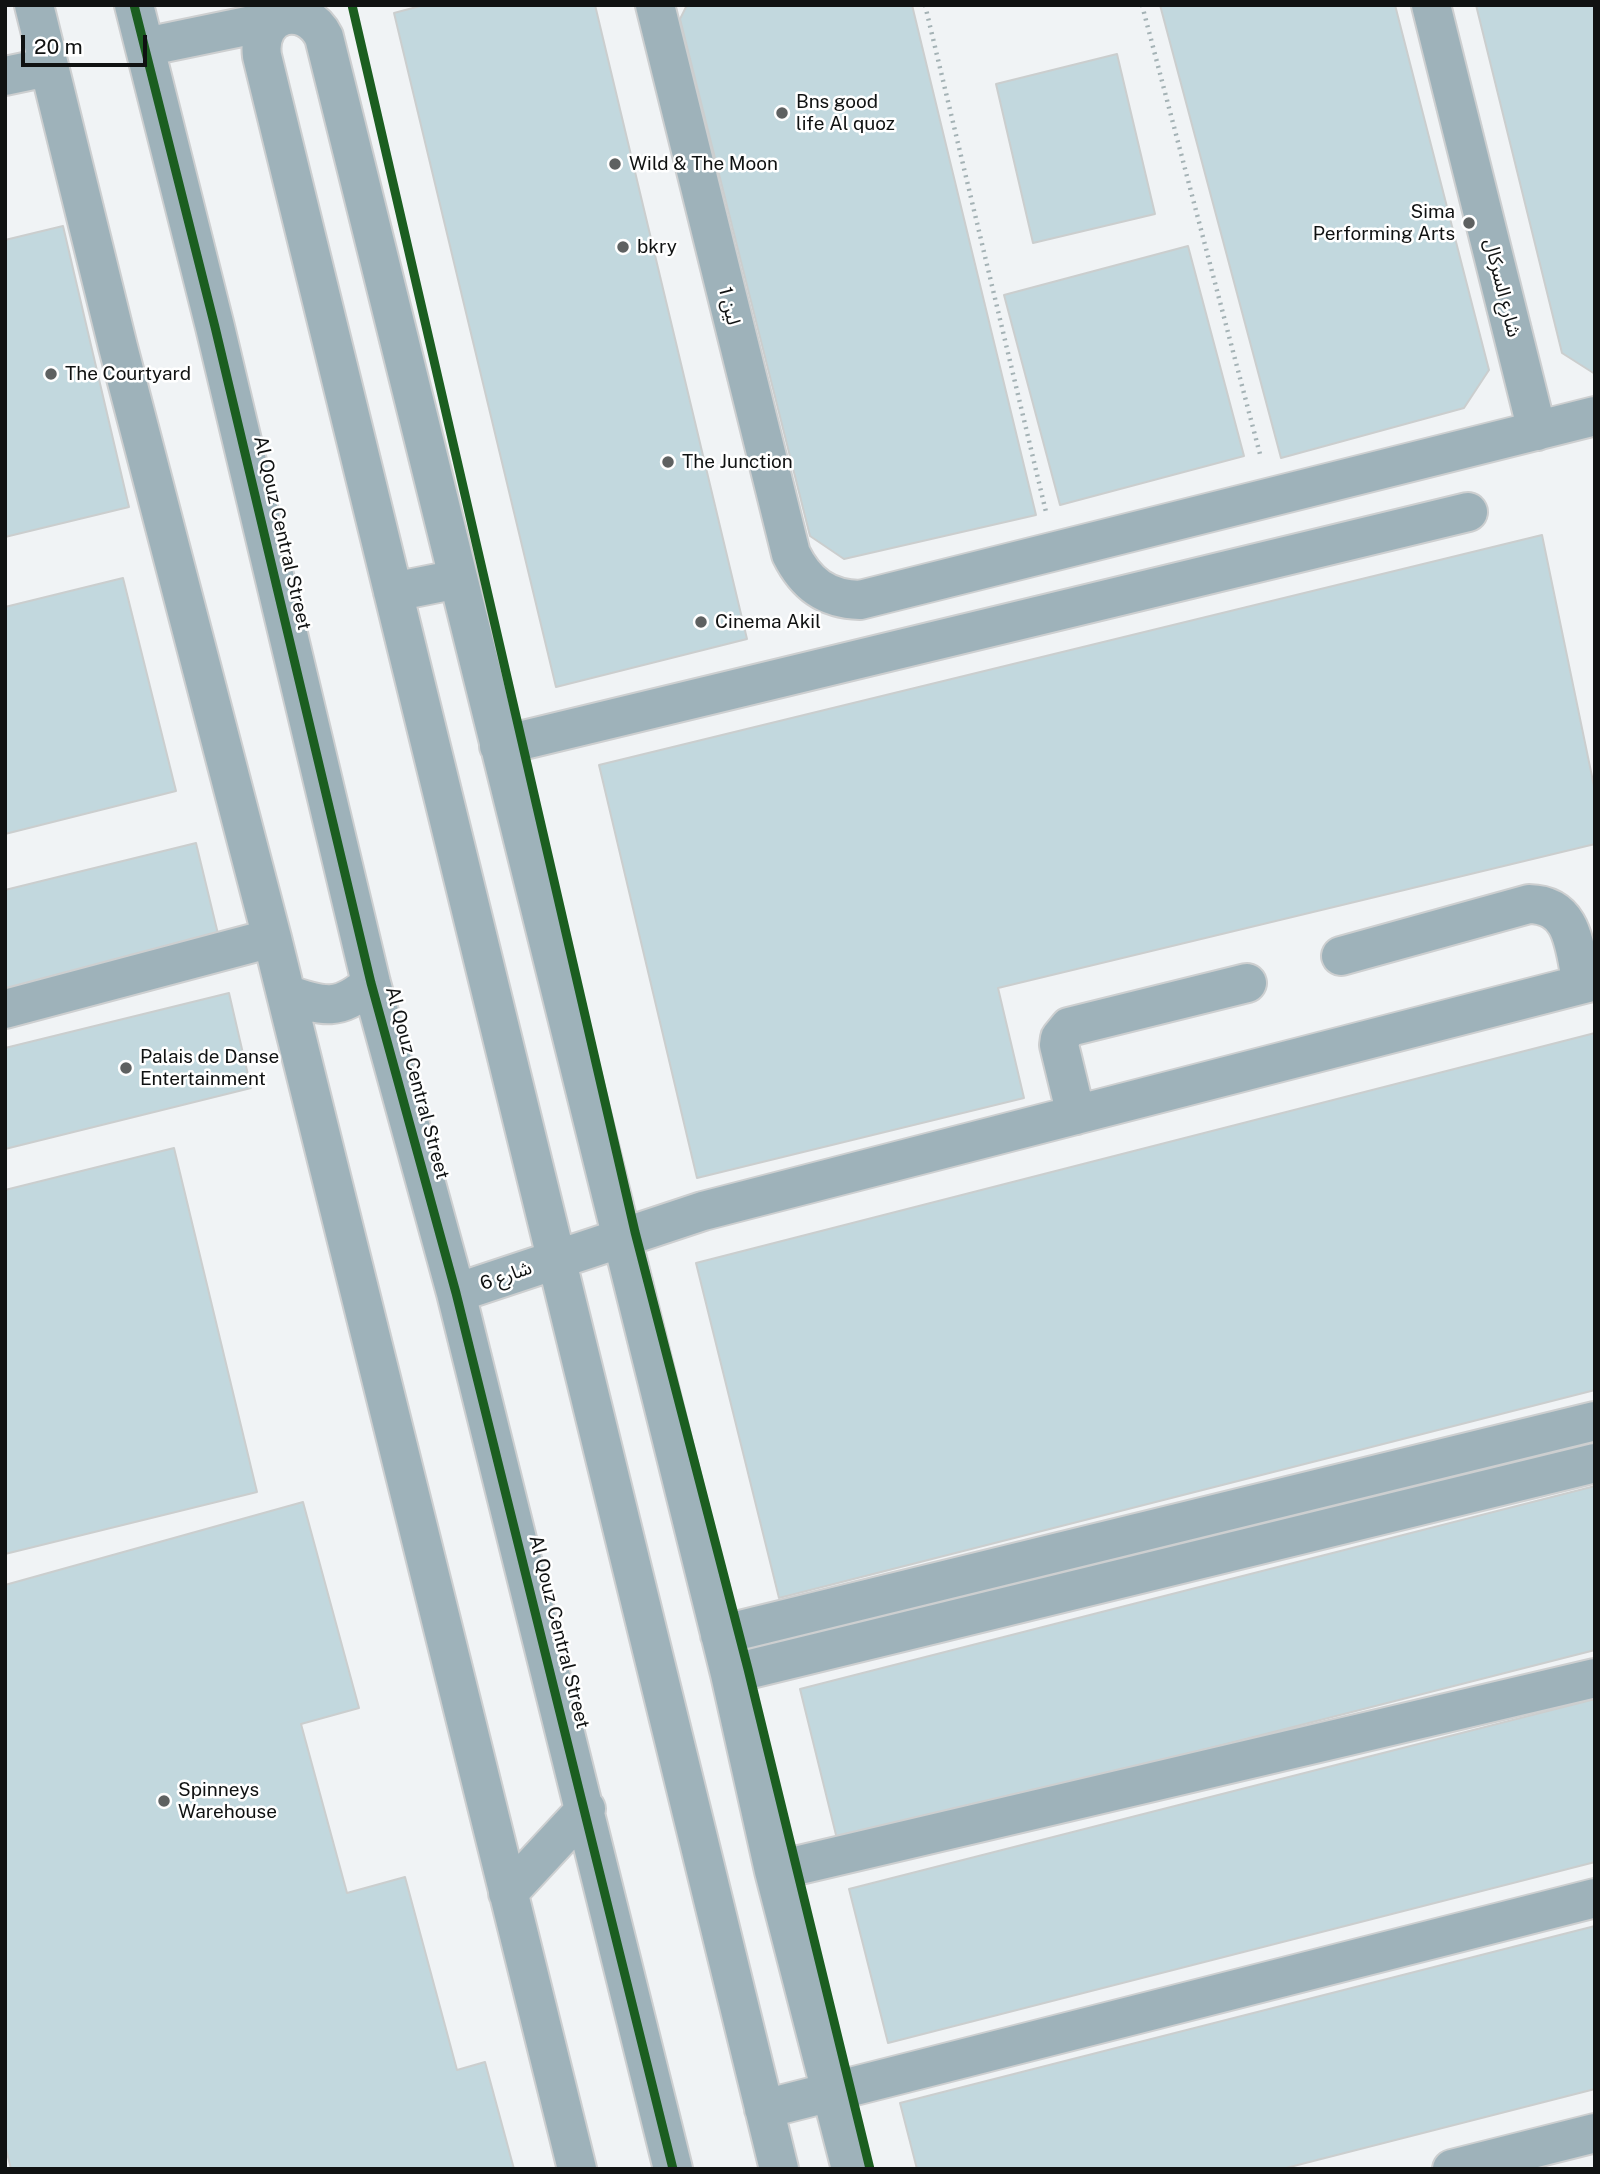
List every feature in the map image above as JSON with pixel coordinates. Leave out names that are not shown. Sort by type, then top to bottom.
[{"type":"street","points":[[34,5],[286,994],[576,2169]]},
{"type":"street","name":"Al Qouz Central Street","points":[[134,5],[371,983],[456,1293],[586,1809],[673,2169]]},
{"type":"street","name":"لين 1","points":[[655,5],[791,554],[804,577],[826,594],[860,600],[1056,551]]},
{"type":"street","name":"شارع السركال","points":[[1431,5],[1537,431]]},
{"type":"street","points":[[145,47],[271,21],[283,14],[298,13],[310,17],[319,26],[324,37],[730,1674],[774,1871],[851,2169]]},
{"type":"street","points":[[271,21],[263,31],[262,55],[779,2169]]},
{"type":"street","points":[[5,76],[48,66]]},
{"type":"street","points":[[1056,551],[1595,416]]},
{"type":"street","points":[[499,746],[1468,512]]},
{"type":"street","points":[[393,592],[458,579]]},
{"type":"street","points":[[1341,956],[1529,904],[1543,904],[1556,910],[1565,919],[1589,983]]},
{"type":"street","points":[[5,1009],[272,939]]},
{"type":"street","points":[[286,994],[317,1005],[332,1006],[355,998],[371,983]]},
{"type":"street","points":[[1076,1115],[1059,1045],[1069,1027],[1247,983]]},
{"type":"street","name":"شارع 6","points":[[456,1293],[703,1211],[1589,983]]},
{"type":"street","points":[[720,1635],[1595,1421]]},
{"type":"street","points":[[730,1674],[1595,1463]]},
{"type":"street","points":[[774,1871],[1595,1678]]},
{"type":"street","points":[[508,1893],[586,1809]]},
{"type":"street","points":[[764,2109],[1595,1898]]},
{"type":"street","points":[[1452,2169],[1595,2133]]},
{"type":"path","points":[[925,5],[1056,551]]},
{"type":"path","points":[[1142,5],[1272,497]]},
{"type":"building","points":[[424,5],[595,5],[747,639],[556,687],[394,13]]},
{"type":"building","points":[[687,5],[912,5],[1036,515],[844,559],[810,536],[680,19]]},
{"type":"building","points":[[1160,5],[1395,5],[1489,370],[1464,408],[1281,458]]},
{"type":"building","points":[[1476,5],[1595,5],[1595,374],[1562,353]]},
{"type":"building","points":[[1117,54],[1155,214],[1033,243],[996,84]]},
{"type":"building","name":"The Courtyard","points":[[63,226],[129,507],[5,537],[5,240]]},
{"type":"building","points":[[1188,246],[1244,456],[1060,505],[1004,295]]},
{"type":"building","points":[[1542,535],[1595,791],[1595,844],[998,988],[1024,1098],[697,1178],[599,765]]},
{"type":"building","points":[[123,578],[176,791],[5,834],[5,607]]},
{"type":"building","points":[[196,843],[219,938],[5,991],[5,890]]},
{"type":"building","name":"Palais de Danse Entertainment","points":[[229,993],[251,1088],[5,1149],[5,1048]]},
{"type":"building","points":[[1595,1033],[1595,1390],[779,1598],[696,1263]]},
{"type":"building","points":[[174,1148],[257,1492],[5,1554],[5,1190]]},
{"type":"building","points":[[1595,1486],[1595,1650],[838,1843],[800,1689]]},
{"type":"building","name":"Spinneys Warehouse","points":[[303,1502],[359,1708],[301,1724],[347,1893],[405,1877],[457,2070],[485,2062],[514,2169],[11,2169],[5,2145],[5,1585]]},
{"type":"building","points":[[1595,1699],[1595,1862],[888,2043],[849,1889]]},
{"type":"building","points":[[1595,1926],[1595,2089],[1282,2169],[917,2169],[900,2103]]},
{"type":"cycle path","points":[[134,5],[215,327],[371,983],[456,1293],[673,2169]]},
{"type":"cycle path","points":[[352,5],[635,1232],[748,1669],[870,2169]]},
{"type":"place","name":"Bns good life Al quoz","points":[[782,113]]},
{"type":"place","name":"Wild & The Moon","points":[[615,164]]},
{"type":"place","name":"Sima Performing Arts","points":[[1469,223]]},
{"type":"place","name":"bkry","points":[[623,247]]},
{"type":"place","name":"The Courtyard","points":[[51,374]]},
{"type":"place","name":"The Junction","points":[[668,462]]},
{"type":"place","name":"Cinema Akil","points":[[701,622]]},
{"type":"place","name":"Palais de Danse Entertainment","points":[[126,1068]]},
{"type":"place","name":"Spinneys Warehouse","points":[[164,1801]]}]
